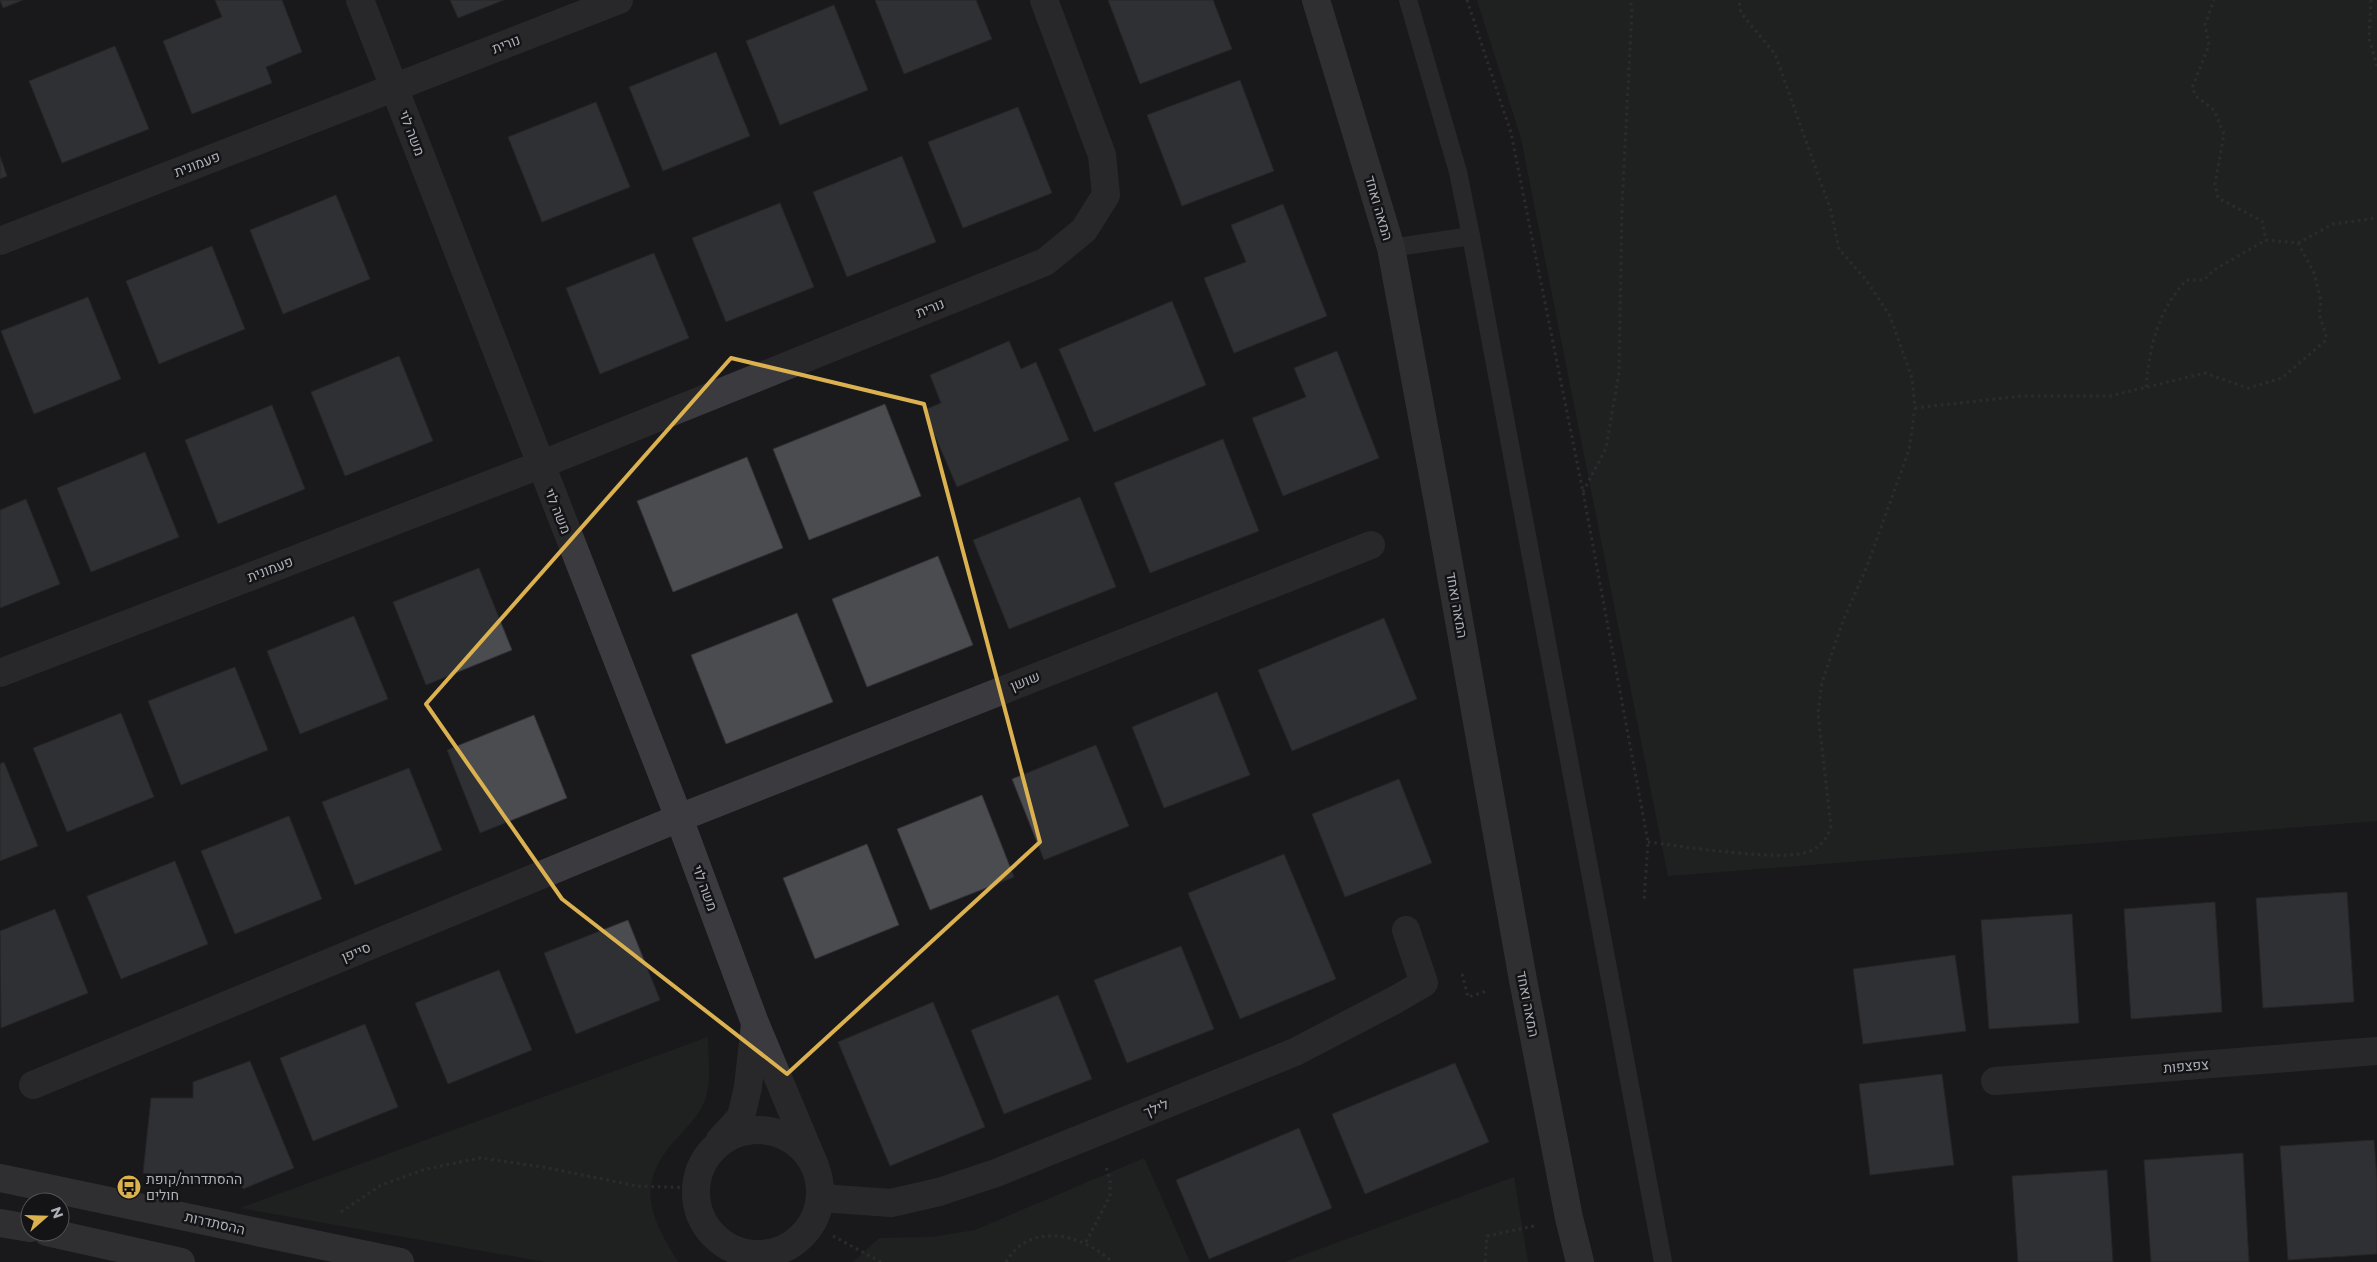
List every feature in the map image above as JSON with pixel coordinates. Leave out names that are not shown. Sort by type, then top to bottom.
[{"type":"street","name":"משה לוי","points":[[360,0],[679,818],[755,1023],[815,1166]]},
{"type":"street","name":"נורית","points":[[394,88],[619,0]]},
{"type":"street","name":"נורית","points":[[540,465],[1045,262],[1084,230],[1106,195],[1102,156],[1044,0]]},
{"type":"street","name":"המאה ואחד","points":[[1316,0],[1390,248],[1439,508],[1523,980],[1569,1218],[1580,1262]]},
{"type":"street","name":"פעמונית","points":[[0,241],[394,88]]},
{"type":"street","name":"פעמונית","points":[[0,673],[540,465]]},
{"type":"street","name":"שושן","points":[[679,818],[1371,544]]},
{"type":"street","name":"סייפן","points":[[33,1085],[679,818]]},
{"type":"street","points":[[1406,930],[1424,982]]},
{"type":"street","name":"לילך","points":[[821,1198],[891,1203],[939,1192],[996,1173],[1295,1052],[1395,1000],[1424,982]]},
{"type":"street","name":"משה לוי","points":[[712,1149],[741,1117],[748,1087],[755,1023]]},
{"type":"street","name":"צפצפות","points":[[1994,1081],[2377,1051]]},
{"type":"street","points":[[764,1130],[785,1135],[802,1148],[815,1166],[819,1176],[821,1198],[815,1220],[801,1238],[783,1250],[765,1255],[744,1254],[715,1239],[702,1221],[696,1200],[700,1167],[712,1149],[724,1139],[744,1131],[764,1130]]},
{"type":"street","name":"ההסתדרות","points":[[0,1178],[400,1262]]},
{"type":"street","name":"המאה ואחד","points":[[1568,1262],[1569,1218]]},
{"type":"street","points":[[0,1223],[20,1226]]},
{"type":"street","points":[[70,1237],[181,1262]]},
{"type":"lane","points":[[1408,0],[1458,172],[1471,236],[1664,1262]]},
{"type":"lane","points":[[1390,248],[1471,236]]},
{"type":"path","points":[[1468,0],[1511,133],[1583,492],[1648,842],[1644,901]]},
{"type":"path","points":[[1583,492],[1606,448],[1619,373],[1622,206],[1632,8],[1630,0]]},
{"type":"path","points":[[1648,842],[1780,856],[1808,852],[1826,841],[1832,826],[1818,712],[1822,682],[1909,450],[1914,408],[1912,378],[1890,316],[1866,280],[1839,249],[1831,210],[1775,54],[1741,13],[1739,0]]},
{"type":"path","points":[[2214,0],[2205,25],[2209,45],[2192,88],[2197,98],[2214,110],[2224,134],[2215,184],[2218,198],[2262,221],[2266,240]]},
{"type":"path","points":[[2371,0],[2369,38],[2377,66]]},
{"type":"path","points":[[2146,387],[2149,355],[2157,325],[2172,296],[2186,280],[2204,280],[2214,270],[2266,240],[2298,244],[2333,224],[2377,218]]},
{"type":"path","points":[[1914,408],[2022,396],[2110,396],[2205,374],[2248,388],[2282,378],[2325,341],[2326,335],[2319,314],[2321,301],[2314,273],[2298,244]]},
{"type":"path","points":[[1424,982],[1460,968],[1468,997],[1523,980]]},
{"type":"path","points":[[1086,1242],[1110,1196],[1110,1179],[1094,1132]]},
{"type":"path","points":[[300,1242],[381,1185],[426,1169],[480,1158],[543,1167],[637,1186],[696,1188]]},
{"type":"path","points":[[1485,1262],[1487,1236],[1569,1218]]},
{"type":"path","points":[[811,1225],[881,1262]]},
{"type":"path","points":[[1006,1262],[1018,1247],[1044,1236],[1057,1235],[1086,1242],[1099,1250],[1112,1262]]},
{"type":"highlighted area","points":[[731,358],[924,404],[1040,842],[787,1074],[562,899],[426,704]]},
{"type":"shaded area","points":[[1477,0],[2377,0],[2377,821],[1668,876],[1521,138]]},
{"type":"shaded area","points":[[708,1037],[709,1078],[704,1102],[693,1120],[669,1147],[659,1163],[650,1192],[655,1219],[678,1262],[546,1262],[240,1208]]},
{"type":"shaded area","points":[[1144,1158],[1190,1262],[853,1262],[879,1238],[932,1237],[975,1230]]},
{"type":"shaded area","points":[[1514,1177],[1528,1262],[1285,1262]]},
{"type":"building","points":[[0,0],[23,0],[3,8]]},
{"type":"building","points":[[215,0],[282,0],[302,52],[266,67],[272,83],[192,114],[163,41],[222,17]]},
{"type":"building","points":[[450,0],[504,0],[458,18]]},
{"type":"building","points":[[875,0],[976,0],[992,39],[904,74]]},
{"type":"building","points":[[1108,0],[1213,0],[1232,49],[1140,84]]},
{"type":"building","points":[[834,5],[868,90],[780,125],[746,41]]},
{"type":"building","points":[[115,46],[149,129],[62,163],[29,81]]},
{"type":"building","points":[[716,52],[750,136],[663,171],[629,87]]},
{"type":"building","points":[[1240,80],[1274,171],[1182,206],[1147,115]]},
{"type":"building","points":[[596,102],[630,187],[542,222],[508,137]]},
{"type":"building","points":[[1018,107],[1052,193],[963,228],[928,142]]},
{"type":"building","points":[[0,156],[7,176],[0,179]]},
{"type":"building","points":[[902,156],[936,242],[847,277],[813,192]]},
{"type":"building","points":[[336,195],[370,279],[283,314],[250,230]]},
{"type":"building","points":[[780,203],[814,287],[726,322],[692,238]]},
{"type":"building","points":[[1283,204],[1327,316],[1234,353],[1204,278],[1246,262],[1231,225]]},
{"type":"building","points":[[212,246],[245,329],[159,364],[126,281]]},
{"type":"building","points":[[654,253],[689,338],[600,374],[566,288]]},
{"type":"building","points":[[88,297],[121,379],[34,414],[1,331]]},
{"type":"building","points":[[1172,301],[1206,385],[1094,432],[1059,349]]},
{"type":"building","points":[[1009,341],[1021,369],[1036,362],[1069,440],[957,487],[924,410],[941,403],[930,375]]},
{"type":"building","points":[[1337,351],[1379,458],[1283,496],[1252,418],[1306,397],[1294,368]]},
{"type":"building","points":[[399,356],[433,441],[345,476],[311,392]]},
{"type":"building","points":[[885,404],[921,496],[809,540],[773,449]]},
{"type":"building","points":[[272,405],[305,489],[218,524],[185,440]]},
{"type":"building","points":[[1223,439],[1259,531],[1150,573],[1114,483]]},
{"type":"building","points":[[145,452],[179,537],[91,572],[57,488]]},
{"type":"building","points":[[747,457],[783,548],[673,592],[637,501]]},
{"type":"building","points":[[1080,497],[1116,587],[1009,629],[973,540]]},
{"type":"building","points":[[26,499],[60,584],[0,608],[0,510]]},
{"type":"building","points":[[938,556],[973,645],[867,687],[832,599]]},
{"type":"building","points":[[479,568],[512,650],[426,685],[393,602]]},
{"type":"building","points":[[797,613],[833,702],[726,744],[691,655]]},
{"type":"building","points":[[354,616],[388,699],[300,734],[267,651]]},
{"type":"building","points":[[1384,618],[1417,699],[1292,751],[1258,670]]},
{"type":"building","points":[[235,667],[268,750],[181,785],[148,701]]},
{"type":"building","points":[[1217,692],[1250,775],[1164,808],[1132,727]]},
{"type":"building","points":[[121,713],[154,797],[67,832],[33,748]]},
{"type":"building","points":[[534,715],[567,798],[480,833],[447,750]]},
{"type":"building","points":[[1096,745],[1129,826],[1044,860],[1012,779]]},
{"type":"building","points":[[4,762],[38,846],[0,861],[0,764]]},
{"type":"building","points":[[409,768],[442,850],[355,885],[322,802]]},
{"type":"building","points":[[1399,779],[1432,863],[1345,897],[1312,814]]},
{"type":"building","points":[[982,795],[1014,877],[930,910],[897,829]]},
{"type":"building","points":[[289,816],[322,899],[235,934],[201,851]]},
{"type":"building","points":[[867,844],[899,925],[815,959],[783,878]]},
{"type":"building","points":[[1284,854],[1336,979],[1240,1019],[1188,893]]},
{"type":"building","points":[[175,861],[208,944],[121,979],[87,896]]},
{"type":"building","points":[[2347,892],[2354,1002],[2263,1008],[2256,898]]},
{"type":"building","points":[[2215,902],[2222,1012],[2131,1019],[2124,909]]},
{"type":"building","points":[[55,909],[88,993],[1,1028],[0,931]]},
{"type":"building","points":[[2072,914],[2079,1023],[1989,1029],[1981,920]]},
{"type":"building","points":[[628,920],[660,1000],[576,1034],[544,953]]},
{"type":"building","points":[[1181,946],[1214,1029],[1127,1063],[1094,980]]},
{"type":"building","points":[[1955,955],[1966,1031],[1863,1044],[1853,969]]},
{"type":"building","points":[[499,970],[532,1050],[448,1084],[415,1003]]},
{"type":"building","points":[[1058,995],[1092,1079],[1004,1114],[971,1030]]},
{"type":"building","points":[[933,1002],[985,1127],[890,1166],[838,1042]]},
{"type":"building","points":[[365,1024],[398,1107],[313,1141],[280,1058]]},
{"type":"building","points":[[250,1061],[294,1168],[243,1189],[233,1171],[201,1185],[143,1173],[151,1098],[193,1098],[193,1082]]},
{"type":"building","points":[[1455,1063],[1489,1142],[1365,1194],[1332,1114]]},
{"type":"building","points":[[1942,1074],[1954,1165],[1870,1175],[1859,1084]]},
{"type":"building","points":[[1299,1128],[1332,1208],[1209,1259],[1176,1180]]},
{"type":"building","points":[[2374,1140],[2377,1179],[2377,1254],[2288,1260],[2280,1146]]},
{"type":"building","points":[[2243,1153],[2249,1262],[2151,1262],[2144,1160]]},
{"type":"building","points":[[2107,1170],[2113,1262],[2018,1262],[2012,1176]]},
{"type":"place","name":"ההסתדרות/קופת חולים","points":[[129,1187]]}]
